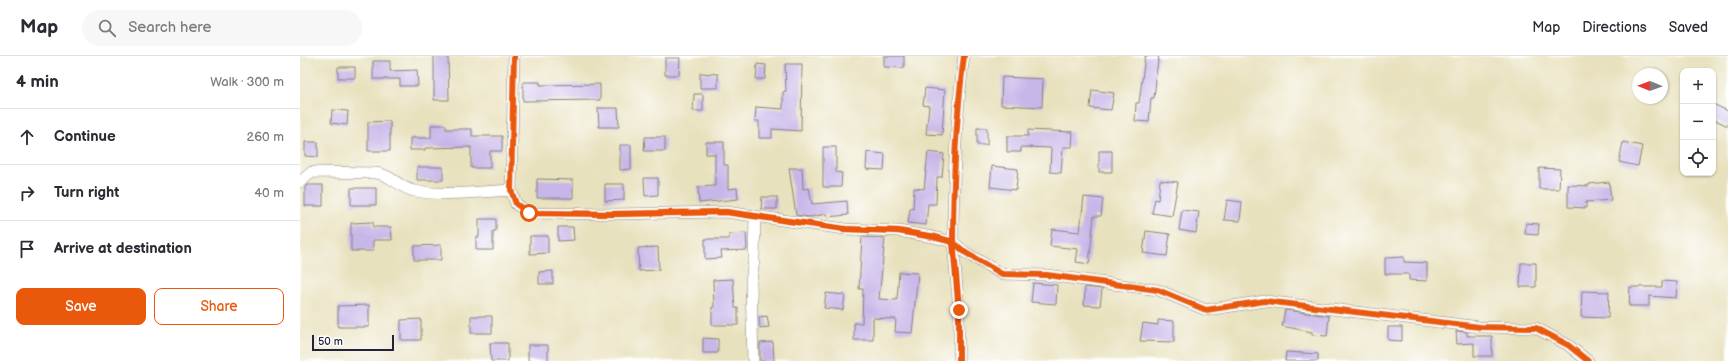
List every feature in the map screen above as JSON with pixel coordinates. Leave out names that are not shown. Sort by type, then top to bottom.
[{"type":"street","points":[[514,56],[511,190],[516,204],[529,213],[614,214],[726,212],[845,229],[898,231],[933,236],[953,242],[966,253],[1002,274],[1047,274],[1158,290],[1206,310],[1265,302],[1480,327],[1536,328],[1568,345],[1588,361]]},
{"type":"street","points":[[959,361],[959,310],[953,242],[953,197],[958,99],[964,56]]},
{"type":"street","points":[[300,182],[312,172],[376,172],[383,173],[406,189],[416,191],[450,192],[511,190]]},
{"type":"street","points":[[753,361],[751,282],[754,259],[755,216]]},
{"type":"building","points":[[434,56],[448,56],[449,100],[434,100]]},
{"type":"building","points":[[884,56],[904,56],[904,68],[884,67]]},
{"type":"building","points":[[1145,56],[1159,56],[1155,79],[1154,98],[1151,98],[1149,122],[1135,121],[1136,103],[1139,103]]},
{"type":"building","points":[[665,58],[680,58],[679,75],[665,75]]},
{"type":"building","points":[[373,61],[390,61],[390,71],[417,70],[418,86],[400,86],[400,79],[373,79]]},
{"type":"building","points":[[757,64],[766,65],[765,79],[756,79]]},
{"type":"building","points":[[785,64],[802,64],[801,131],[772,129],[772,138],[759,138],[759,121],[755,121],[756,107],[783,109],[783,92],[786,91]]},
{"type":"building","points":[[338,67],[355,67],[355,78],[338,78]]},
{"type":"building","points":[[700,73],[718,74],[718,88],[700,88]]},
{"type":"building","points":[[1002,77],[1043,79],[1042,107],[1001,105]]},
{"type":"building","points":[[523,82],[540,82],[540,85],[600,84],[600,100],[523,101]]},
{"type":"building","points":[[925,88],[945,90],[942,135],[926,134],[929,106],[923,105]]},
{"type":"building","points":[[1092,90],[1114,93],[1111,110],[1090,108]]},
{"type":"building","points":[[694,94],[703,94],[703,111],[693,111]]},
{"type":"building","points":[[1716,105],[1728,111],[1728,126],[1716,120]]},
{"type":"building","points":[[598,108],[618,108],[619,127],[599,127]]},
{"type":"building","points":[[332,110],[348,111],[347,125],[331,123]]},
{"type":"building","points":[[390,121],[390,151],[368,151],[368,122]]},
{"type":"building","points":[[431,125],[446,125],[446,129],[472,129],[472,136],[502,136],[502,151],[490,151],[490,168],[471,168],[471,147],[425,148],[425,150],[410,150],[410,138],[431,138]]},
{"type":"building","points":[[977,128],[987,128],[987,145],[977,145]]},
{"type":"building","points":[[1028,130],[1073,132],[1072,147],[1063,147],[1061,173],[1050,172],[1051,148],[1021,147],[1021,152],[1007,152],[1007,136],[1028,136]]},
{"type":"building","points":[[645,137],[665,137],[665,151],[644,151]]},
{"type":"building","points":[[305,142],[318,142],[318,157],[305,156]]},
{"type":"building","points":[[706,142],[724,142],[724,165],[728,165],[728,189],[737,188],[738,199],[699,203],[698,187],[715,186],[715,154],[706,154]]},
{"type":"building","points":[[1623,142],[1642,146],[1638,166],[1619,162]]},
{"type":"building","points":[[620,145],[631,145],[631,169],[620,170]]},
{"type":"building","points":[[823,147],[836,147],[836,172],[842,173],[841,187],[823,187]]},
{"type":"building","points":[[1099,151],[1112,151],[1112,172],[1099,172]]},
{"type":"building","points":[[867,152],[885,154],[884,170],[866,169]]},
{"type":"building","points":[[928,152],[944,154],[942,177],[937,177],[936,204],[928,204],[926,225],[908,223],[910,209],[913,209],[914,188],[924,189]]},
{"type":"building","points":[[992,166],[1018,169],[1016,190],[990,187]]},
{"type":"building","points":[[417,167],[443,167],[443,180],[417,180]]},
{"type":"building","points":[[789,168],[802,168],[803,189],[809,188],[812,204],[847,201],[848,215],[827,217],[827,214],[809,217],[796,215]]},
{"type":"building","points":[[1539,168],[1560,169],[1559,189],[1539,189]]},
{"type":"building","points":[[644,178],[658,178],[658,195],[645,196]]},
{"type":"building","points":[[537,179],[573,180],[573,198],[537,198]]},
{"type":"building","points":[[1160,180],[1178,182],[1172,216],[1152,213],[1155,199],[1158,200]]},
{"type":"building","points":[[1609,182],[1611,200],[1586,202],[1586,208],[1568,207],[1568,185],[1589,186],[1589,184]]},
{"type":"building","points":[[605,184],[624,184],[624,200],[605,201]]},
{"type":"building","points":[[307,185],[323,185],[323,206],[305,206],[305,187]]},
{"type":"building","points":[[351,188],[376,188],[376,205],[351,205]]},
{"type":"building","points":[[762,197],[777,197],[777,209],[761,209]]},
{"type":"building","points":[[1084,197],[1103,199],[1101,216],[1094,216],[1089,264],[1076,262],[1078,249],[1050,246],[1052,229],[1080,232]]},
{"type":"building","points":[[1227,200],[1242,202],[1240,221],[1224,220]]},
{"type":"building","points":[[1182,210],[1199,212],[1196,233],[1179,230]]},
{"type":"building","points":[[479,219],[496,219],[496,231],[493,231],[493,250],[476,250],[476,237],[479,237]]},
{"type":"building","points":[[373,222],[373,227],[391,227],[392,240],[373,240],[373,251],[351,251],[351,223]]},
{"type":"building","points":[[1526,223],[1539,224],[1538,235],[1525,234]]},
{"type":"building","points":[[558,227],[573,227],[574,240],[558,241]]},
{"type":"building","points":[[1146,231],[1170,234],[1167,256],[1143,253]]},
{"type":"building","points":[[746,233],[747,250],[721,251],[722,258],[705,259],[705,239],[729,239],[729,234]]},
{"type":"building","points":[[530,236],[548,236],[548,253],[530,254]]},
{"type":"building","points":[[862,237],[885,238],[879,299],[897,300],[899,272],[918,273],[912,333],[895,332],[896,319],[873,318],[873,340],[854,340],[854,323],[862,323],[863,289],[859,289]]},
{"type":"building","points":[[441,245],[441,260],[414,260],[414,246]]},
{"type":"building","points":[[658,247],[659,270],[639,271],[638,248]]},
{"type":"building","points":[[1404,257],[1404,262],[1427,263],[1427,281],[1409,280],[1409,274],[1385,274],[1385,258]]},
{"type":"building","points":[[1521,263],[1536,263],[1536,287],[1520,287]]},
{"type":"building","points":[[553,271],[553,284],[539,284],[539,272]]},
{"type":"building","points":[[733,279],[735,308],[738,308],[738,325],[712,325],[712,307],[714,307],[713,280]]},
{"type":"building","points":[[1662,281],[1677,282],[1676,298],[1649,296],[1649,306],[1629,306],[1630,287],[1662,287]]},
{"type":"building","points":[[1033,283],[1057,285],[1056,304],[1031,302]]},
{"type":"building","points":[[1085,287],[1102,289],[1100,306],[1084,305]]},
{"type":"building","points":[[1582,291],[1609,292],[1608,318],[1581,317]]},
{"type":"building","points":[[826,293],[845,295],[843,310],[824,308]]},
{"type":"building","points":[[369,305],[369,327],[338,327],[338,306]]},
{"type":"building","points":[[1285,310],[1329,316],[1327,336],[1312,335],[1312,332],[1282,326]]},
{"type":"building","points":[[471,316],[492,316],[492,333],[471,333]]},
{"type":"building","points":[[767,316],[769,327],[760,328],[759,317]]},
{"type":"building","points":[[421,319],[421,340],[401,340],[401,320]]},
{"type":"building","points":[[1158,320],[1174,321],[1174,342],[1140,341],[1143,323],[1158,325]]},
{"type":"building","points":[[1388,327],[1402,327],[1402,341],[1388,340]]},
{"type":"building","points":[[1456,331],[1467,332],[1467,336],[1492,336],[1492,356],[1474,356],[1474,343],[1457,344]]},
{"type":"building","points":[[703,338],[718,339],[718,353],[703,353]]},
{"type":"building","points":[[773,342],[774,361],[760,361],[760,343]]},
{"type":"building","points":[[490,343],[508,343],[508,361],[491,361]]},
{"type":"building","points":[[528,345],[548,345],[548,361],[528,361]]},
{"type":"building","points":[[1286,352],[1318,354],[1318,361],[1285,361]]},
{"type":"cycle path","points":[[514,56],[511,190],[516,204],[529,213],[614,214],[726,212],[845,229],[898,231],[953,242],[959,310],[959,361]]},
{"type":"cycle path","points":[[964,56],[956,149],[953,242],[966,253],[1002,274],[1047,275],[1158,290],[1206,310],[1265,301],[1480,327],[1536,328],[1568,345],[1588,361]]},
{"type":"route","points":[[529,213],[614,214],[726,212],[845,229],[898,231],[933,236],[953,242],[959,310]]}]
